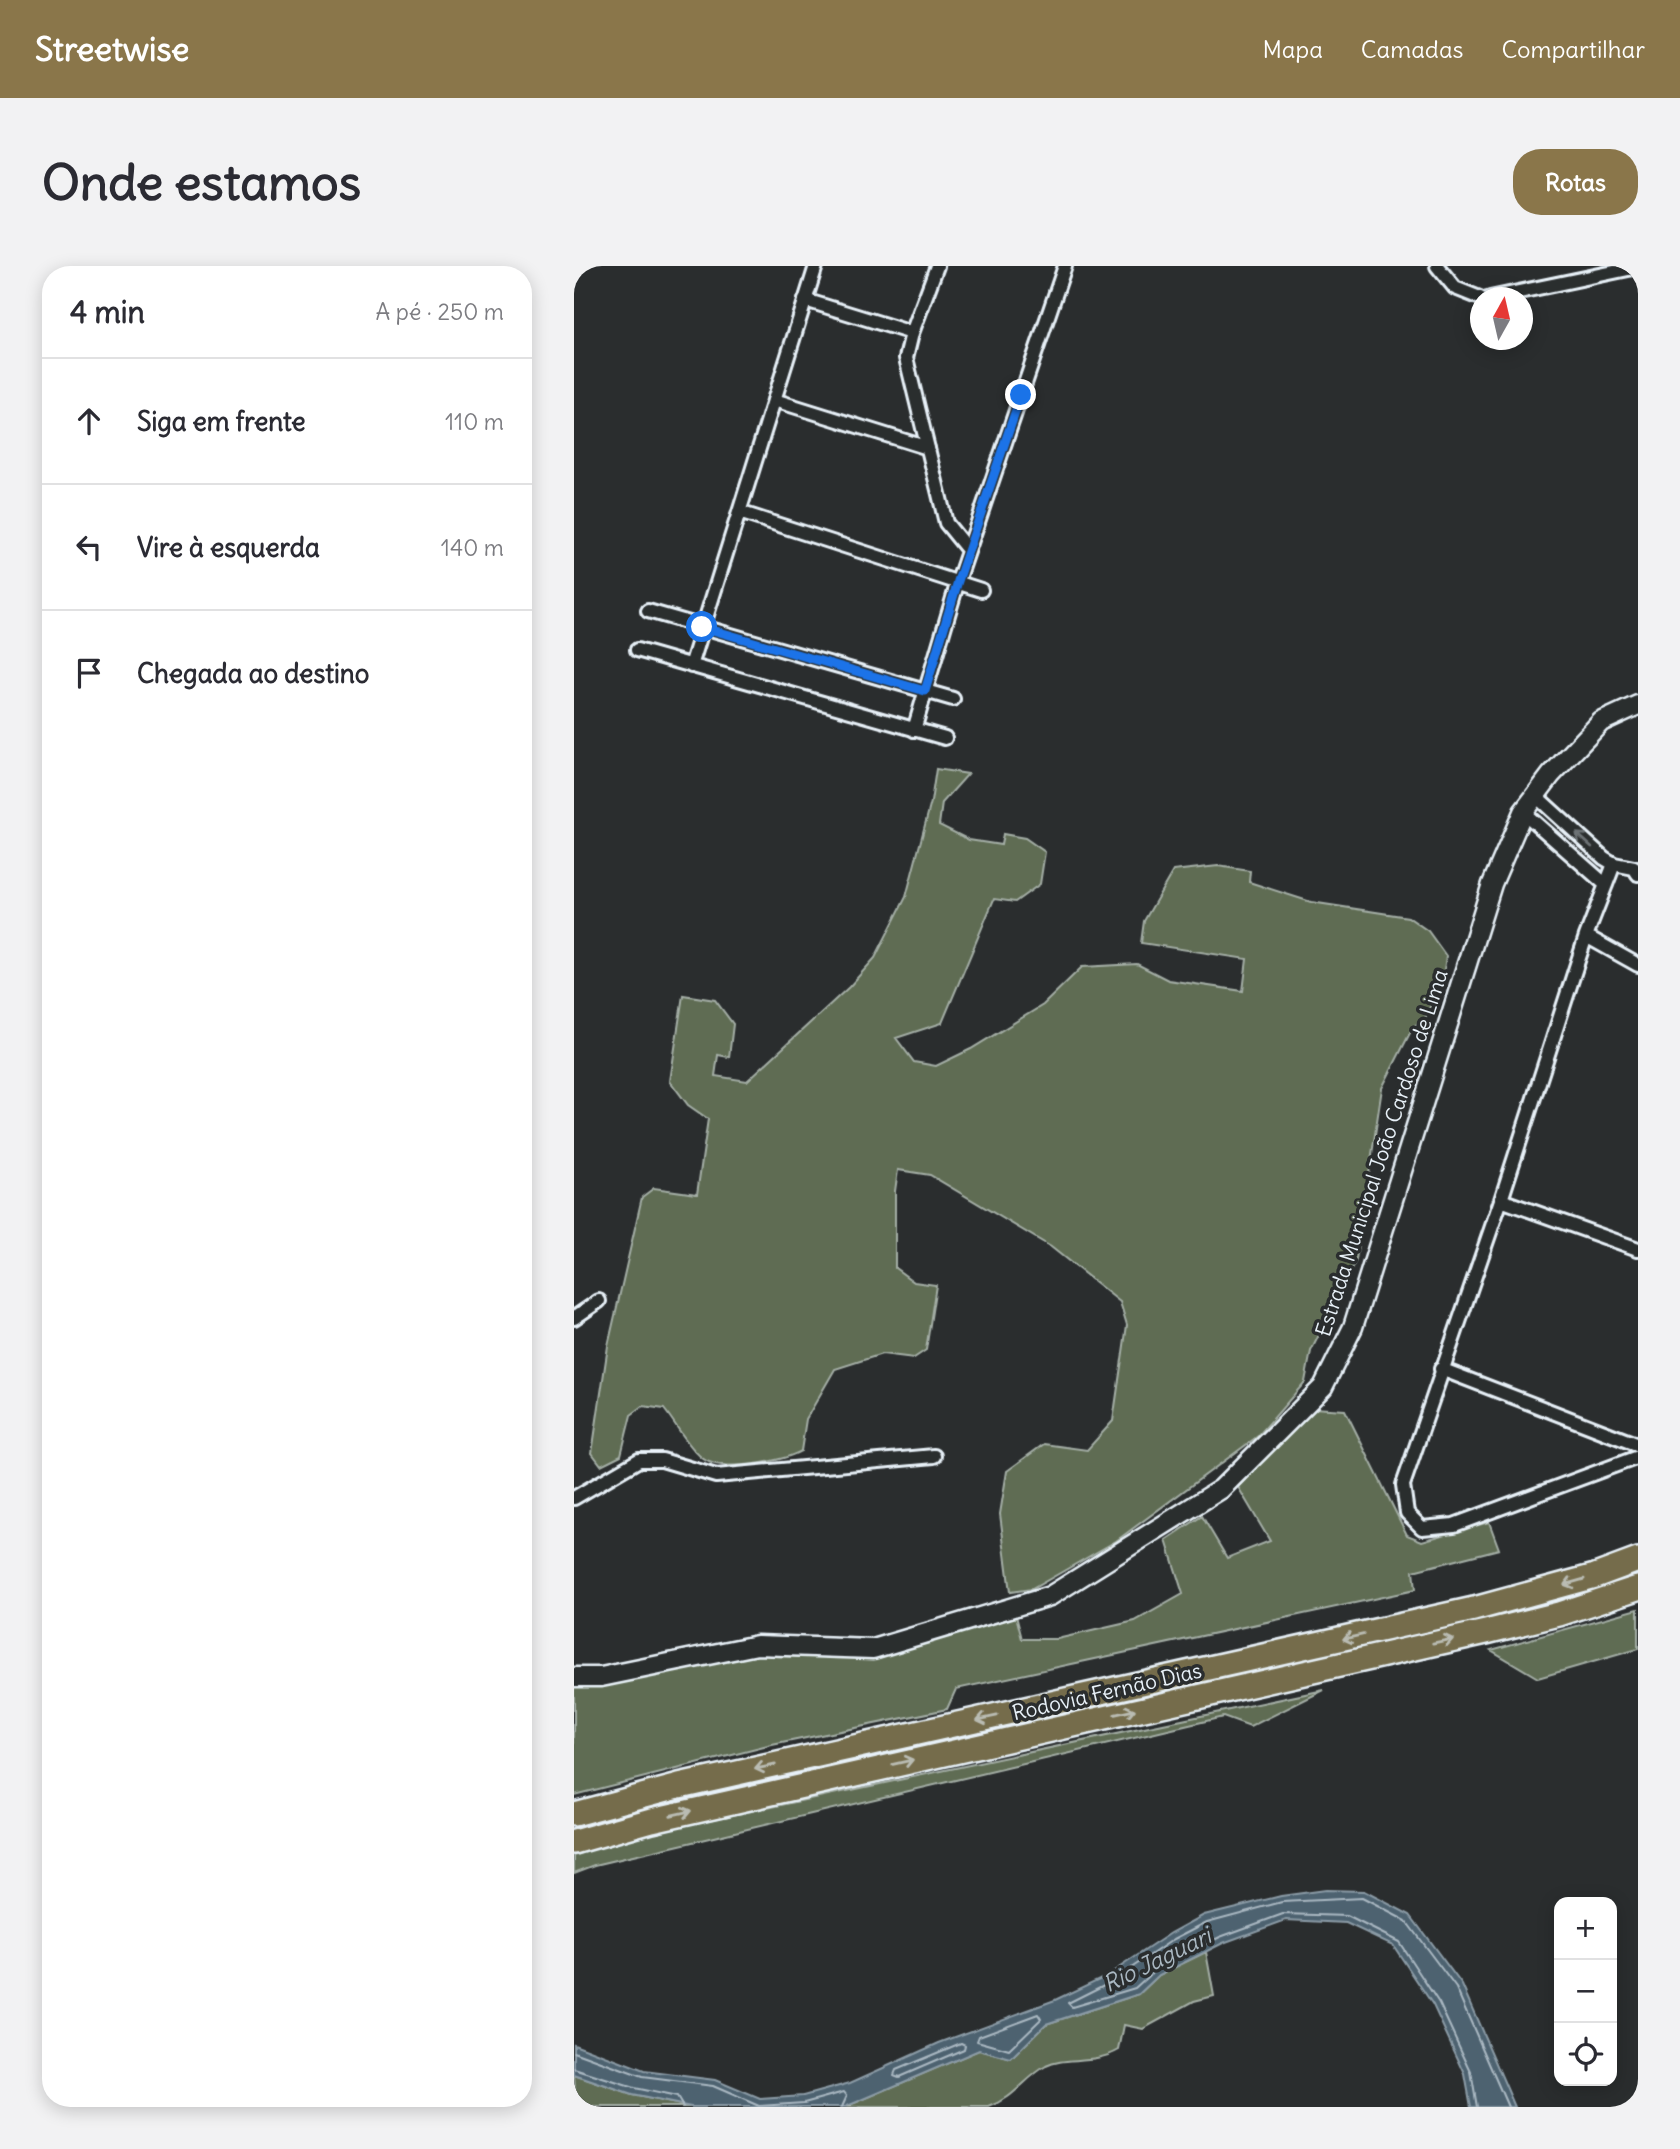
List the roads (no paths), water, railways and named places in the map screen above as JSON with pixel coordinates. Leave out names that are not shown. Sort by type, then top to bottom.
[{"type":"highway","name":"Rodovia Fernão Dias","points":[[574,1814],[679,1786],[1474,1609],[1595,1576],[1638,1560]]},
{"type":"highway","name":"Rodovia Fernão Dias","points":[[574,1842],[665,1817],[1498,1629],[1559,1614],[1638,1588]]},
{"type":"street","points":[[691,666],[816,266]]},
{"type":"street","points":[[937,266],[912,332],[906,358],[946,523],[968,550]]},
{"type":"street","points":[[914,730],[968,550],[1065,266]]},
{"type":"street","points":[[1437,266],[1455,288],[1470,294]]},
{"type":"street","points":[[1533,289],[1638,267]]},
{"type":"street","points":[[806,300],[912,332]]},
{"type":"street","points":[[774,400],[928,448]]},
{"type":"street","points":[[738,512],[981,590]]},
{"type":"street","points":[[648,611],[953,699]]},
{"type":"street","points":[[637,650],[945,738]]},
{"type":"street","name":"Estrada Municipal João Cardoso de Lima","points":[[574,1677],[601,1676],[757,1645],[873,1648],[1050,1596],[1221,1489],[1323,1387],[1353,1327],[1492,884],[1524,812],[1601,722],[1638,705]]},
{"type":"street","points":[[1536,796],[1614,864],[1637,869]]},
{"type":"street","points":[[1524,812],[1606,885]]},
{"type":"street","points":[[1614,864],[1586,936],[1501,1200],[1403,1485],[1406,1513],[1422,1528],[1454,1525],[1638,1457]]},
{"type":"street","points":[[1586,936],[1637,961]]},
{"type":"street","points":[[1501,1200],[1638,1249]]},
{"type":"street","points":[[574,1318],[599,1301]]},
{"type":"street","points":[[1441,1369],[1638,1445]]},
{"type":"street","points":[[574,1498],[639,1460],[662,1460],[716,1476],[934,1457]]},
{"type":"water","name":"Rio Jaguari","points":[[1325,1890],[1364,1891],[1410,1915],[1462,1985],[1515,2107],[1471,2107],[1465,2074],[1433,2005],[1393,1945],[1346,1923],[1286,1920],[1223,1943],[1159,1975],[1139,1994],[1046,2024],[1011,2059],[979,2050],[845,2107],[691,2107],[632,2095],[574,2075],[574,2044],[644,2071],[715,2080],[760,2099],[803,2096],[850,2083],[939,2043],[1055,2000],[1108,1975],[1171,1933],[1204,1915],[1281,1896]]}]
